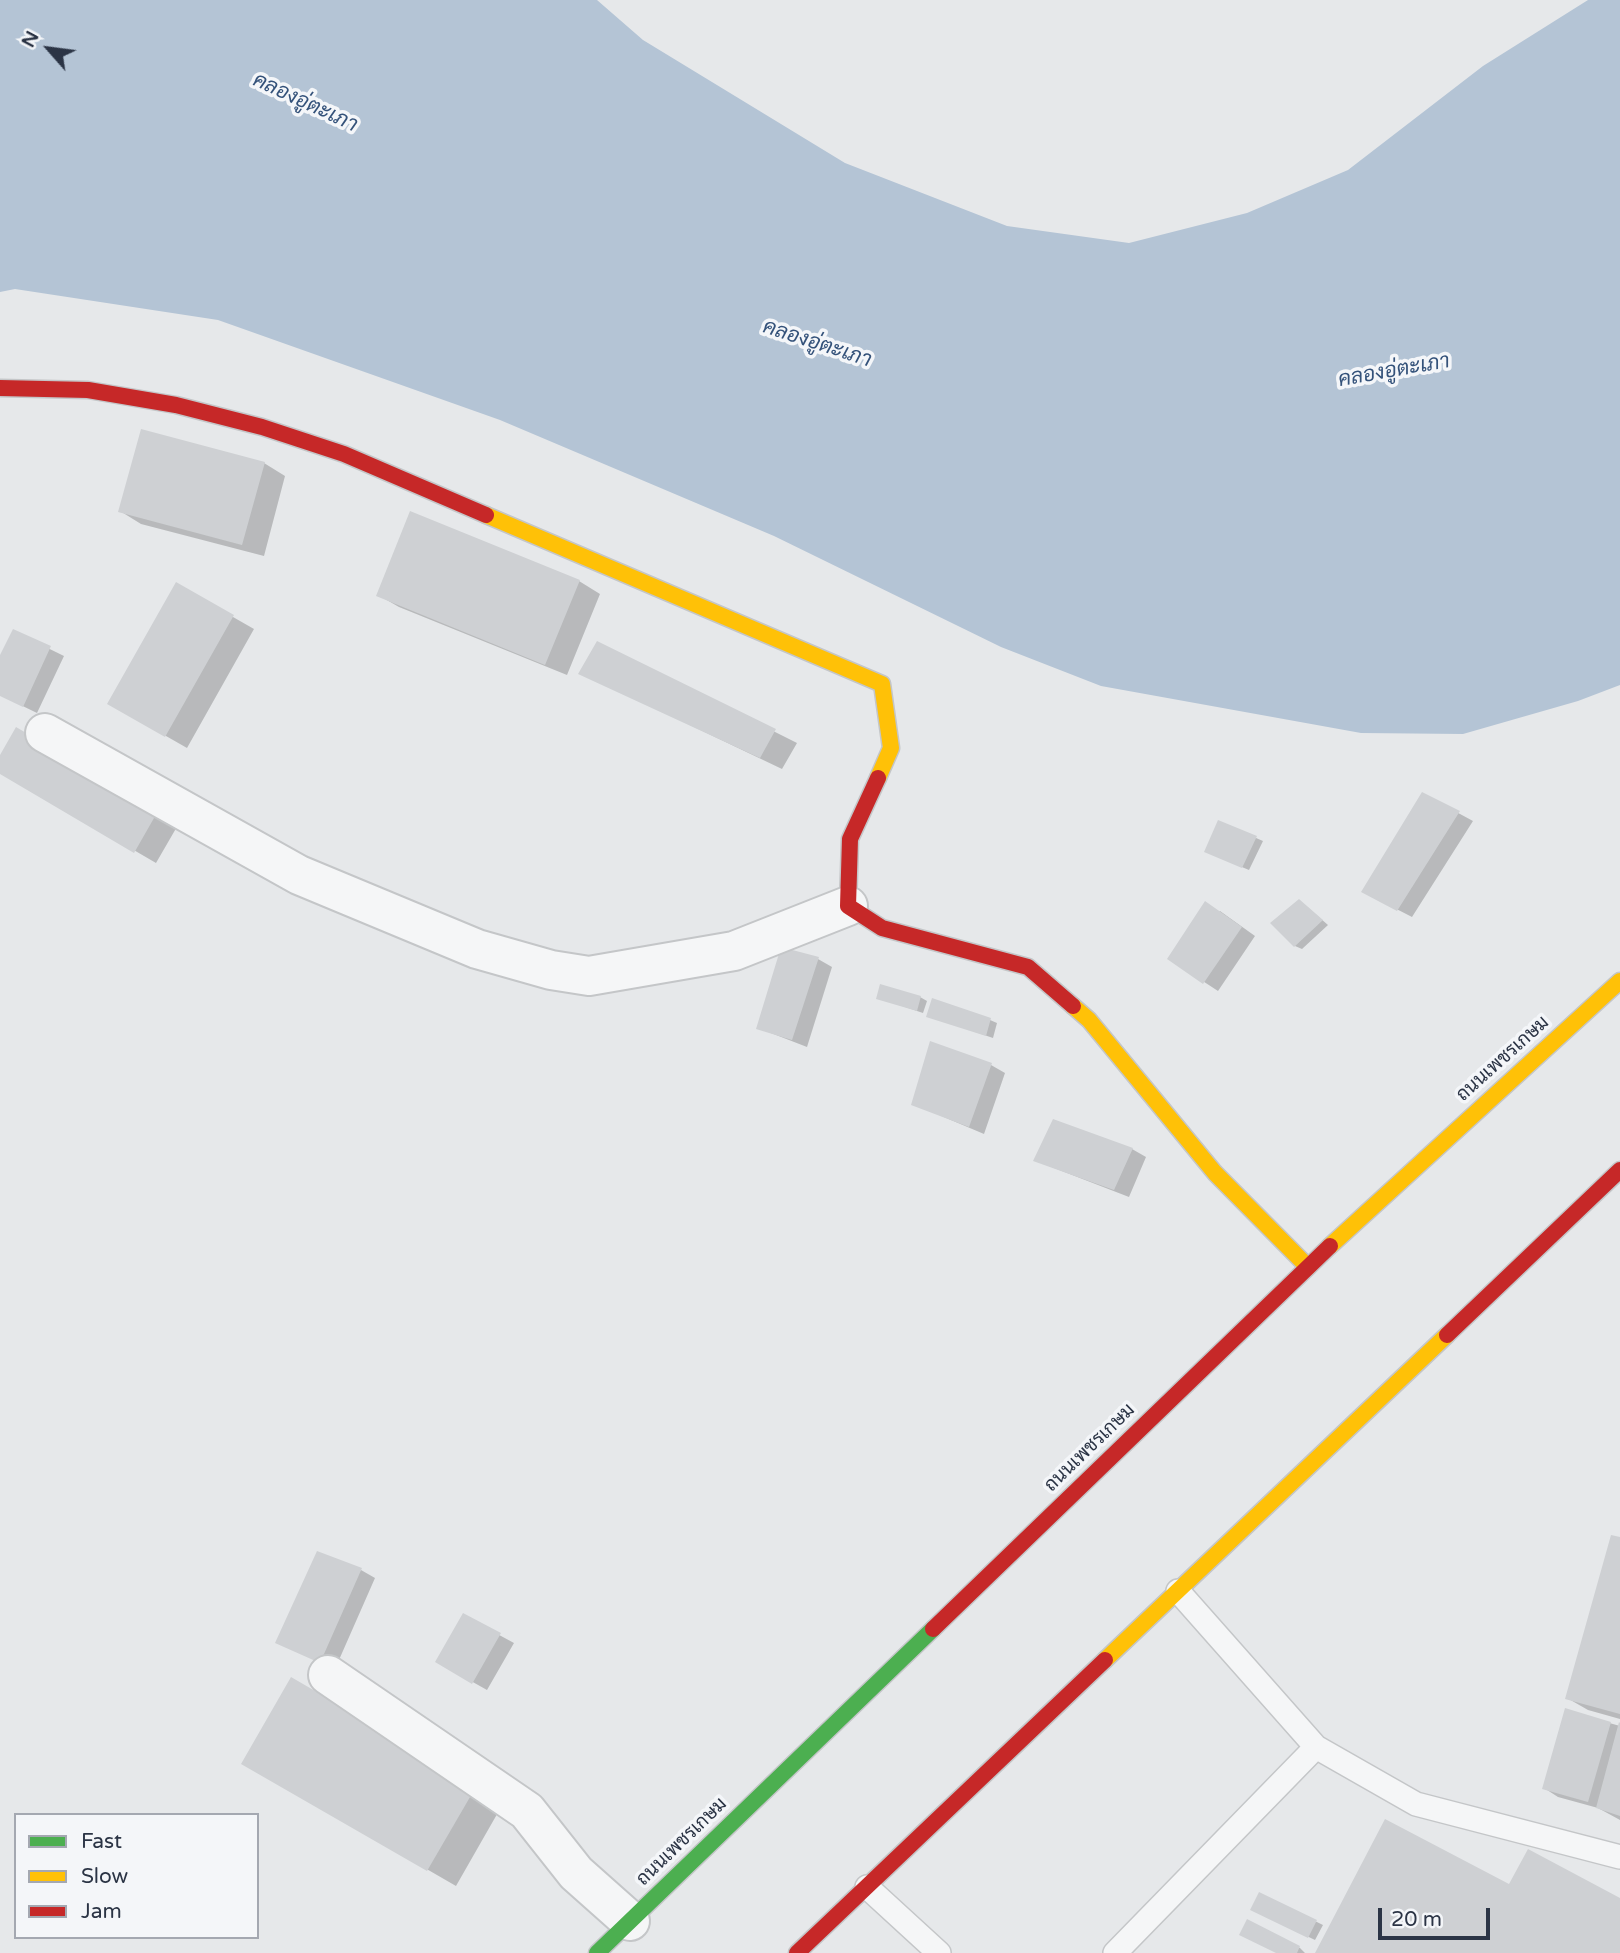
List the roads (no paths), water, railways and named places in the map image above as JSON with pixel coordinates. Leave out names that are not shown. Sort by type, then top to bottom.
[{"type":"main road","points":[[0,388],[88,390],[176,405],[262,427],[344,454],[882,684],[891,748],[850,839],[848,906],[882,928],[1028,967],[1089,1020],[1215,1173],[1308,1267]]},
{"type":"main road","name":"ถนนเพชรเกษม","points":[[597,1953],[1308,1267],[1620,981]]},
{"type":"main road","points":[[797,1953],[1620,1170]]},
{"type":"street","points":[[45,733],[299,876],[477,949],[551,970],[589,976],[734,951],[848,906]]},
{"type":"street","points":[[328,1675],[527,1811],[576,1873],[630,1921]]},
{"type":"lane","points":[[1178,1591],[1316,1747],[1416,1804],[1620,1857]]},
{"type":"lane","points":[[1115,1953],[1316,1747]]},
{"type":"lane","points":[[867,1886],[939,1953]]},
{"type":"water","name":"คลองอู่ตะเภา","points":[[0,0],[597,0],[643,40],[845,163],[1007,226],[1129,243],[1247,213],[1348,170],[1483,66],[1588,0],[1620,0],[1620,685],[1578,701],[1463,734],[1361,733],[1101,686],[1001,647],[774,536],[500,420],[218,320],[15,289],[0,292]]}]
